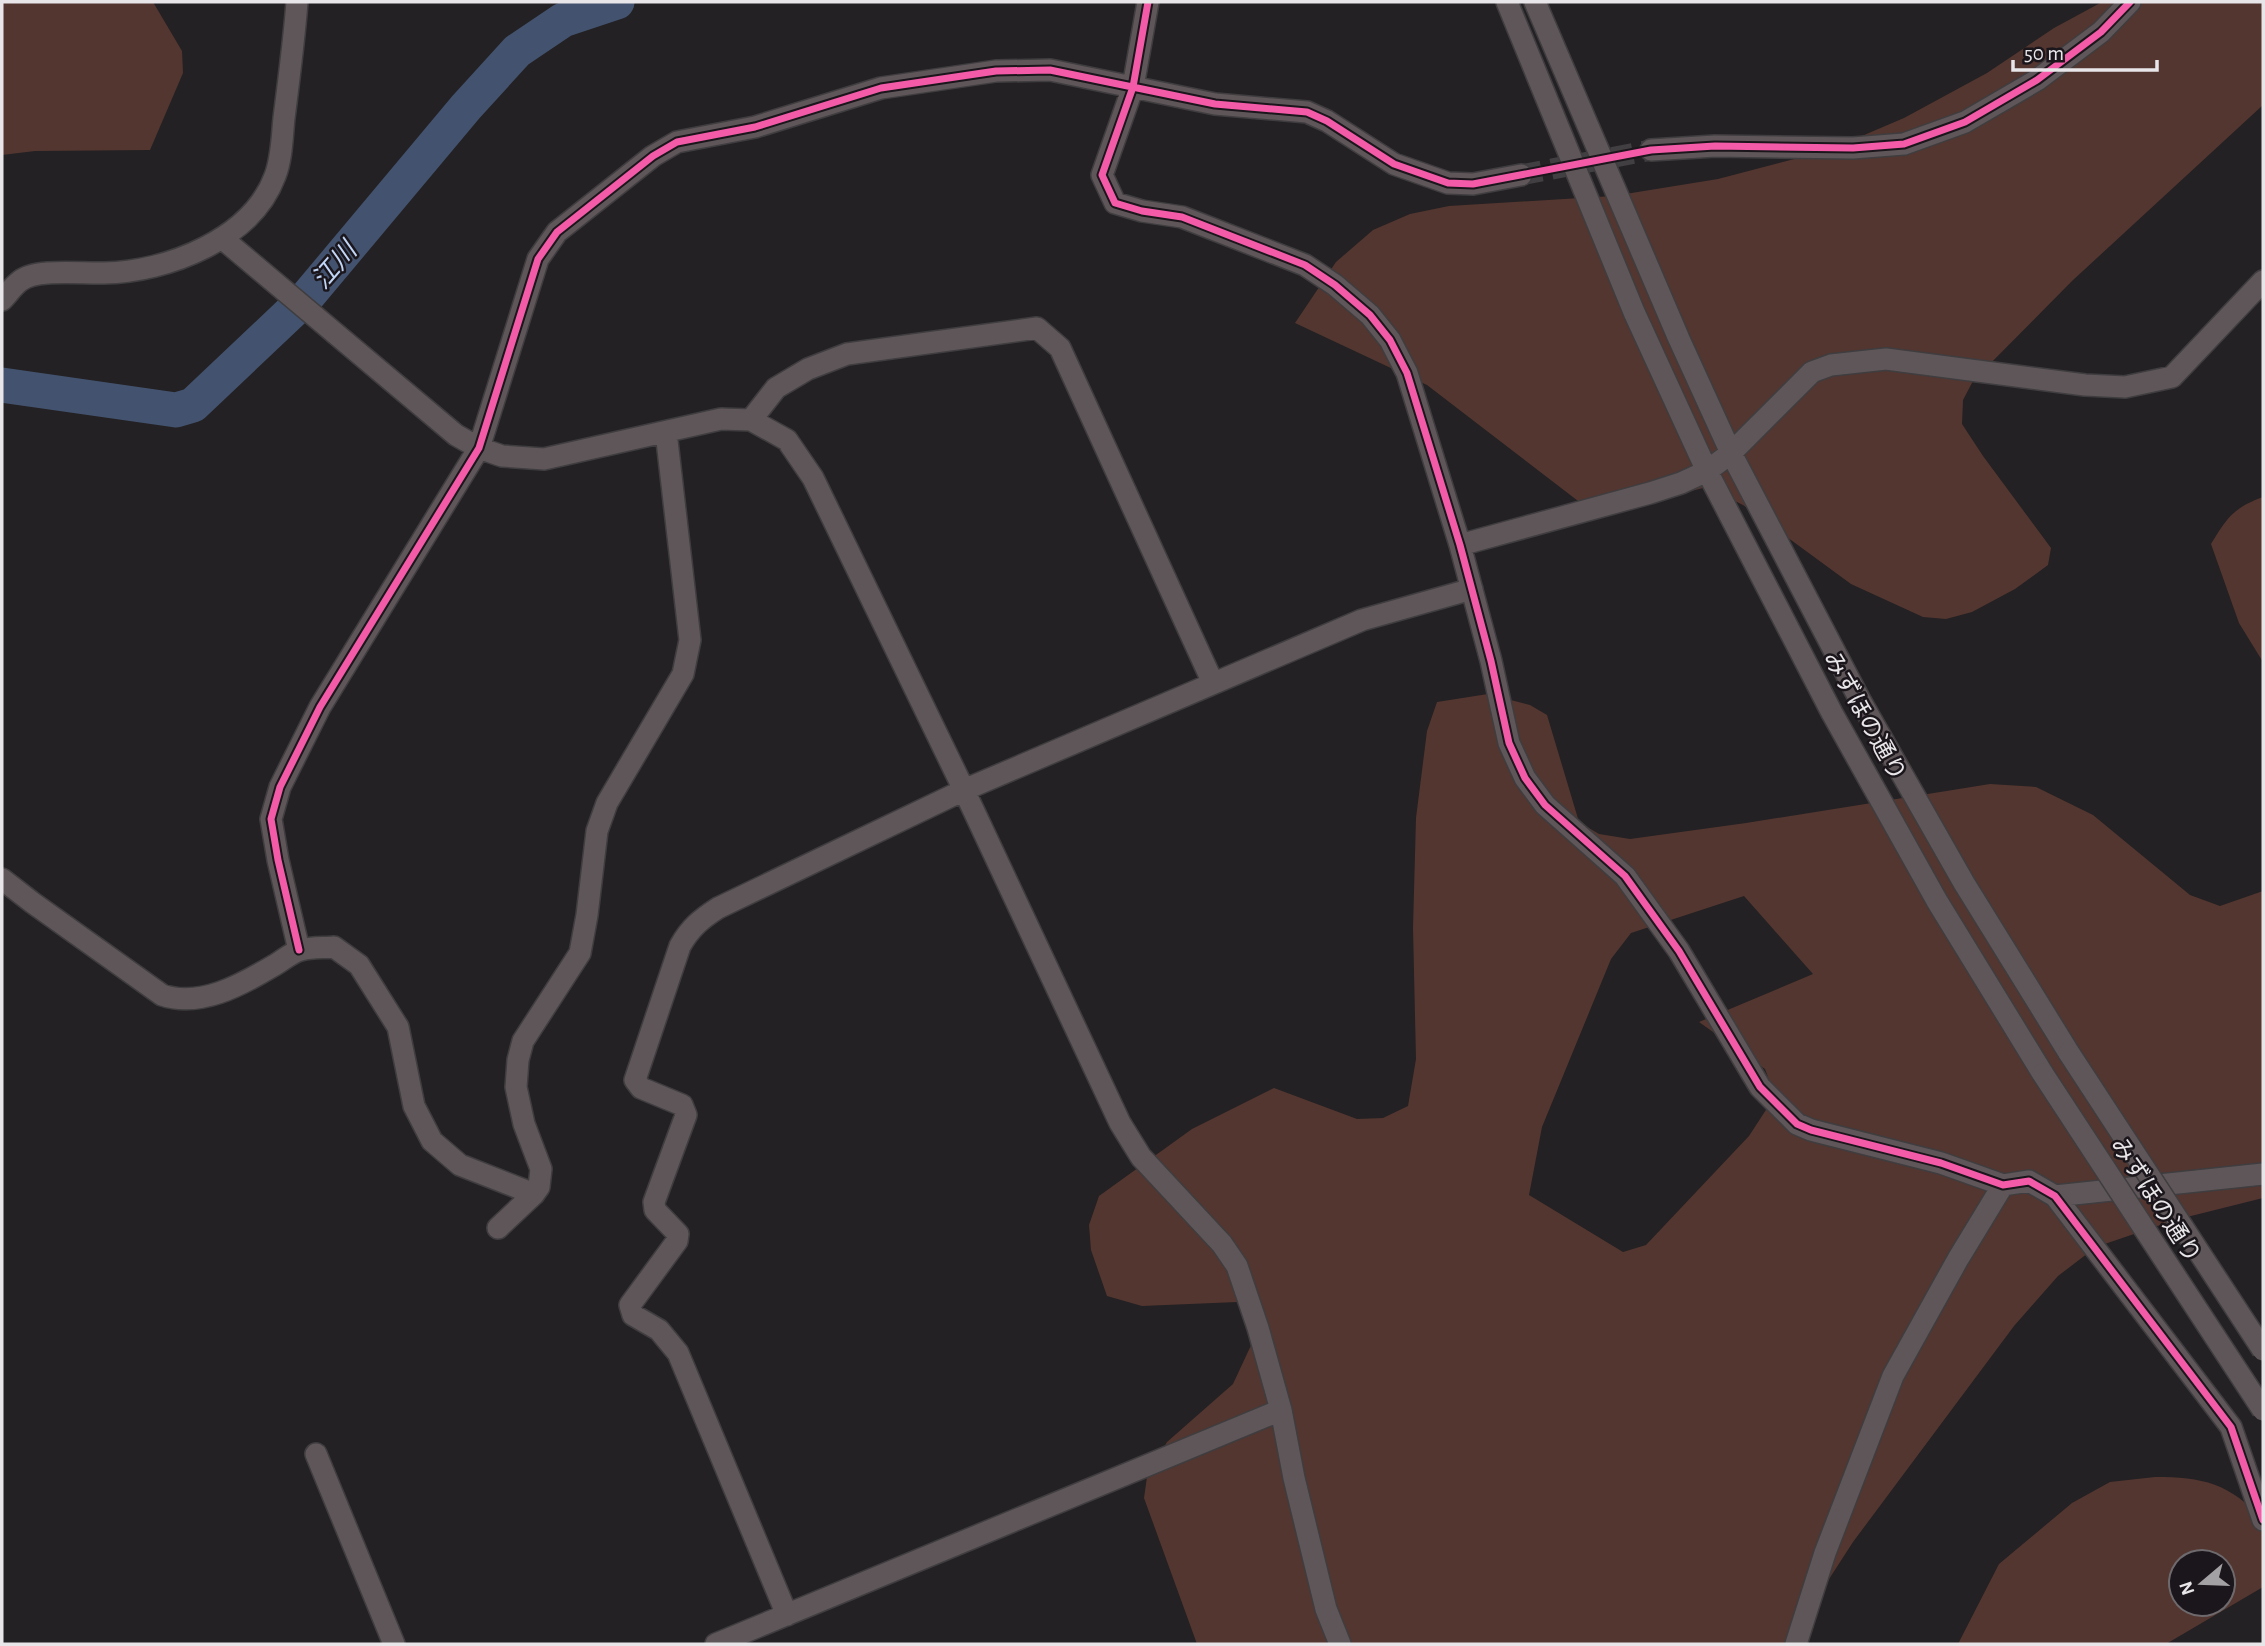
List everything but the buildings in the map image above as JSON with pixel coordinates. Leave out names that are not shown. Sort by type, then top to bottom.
[{"type":"street","points":[[2,300],[22,279],[42,274],[108,273],[154,266],[186,256],[223,239],[261,202],[275,175],[283,132],[297,2]]},
{"type":"street","points":[[1148,2],[1133,87],[1102,175],[1115,202],[1142,211],[1182,217],[1305,265],[1335,285],[1370,315],[1390,340],[1407,373],[1460,545],[1491,661],[1509,743],[1525,778],[1545,805],[1625,876],[1679,951],[1760,1087],[1797,1124],[1811,1130],[1941,1163],[2003,1185],[2029,1181],[2055,1196],[2231,1427],[2263,1520]]},
{"type":"street","name":"みずほの通り","points":[[1507,2],[1634,312],[1707,471],[1832,713],[1937,901],[2043,1074],[2263,1410]]},
{"type":"street","name":"みずほの通り","points":[[1535,2],[1674,328],[1731,453],[1861,702],[1964,883],[2069,1052],[2263,1350]]},
{"type":"street","points":[[1651,150],[1715,146],[1853,148],[1903,144],[1965,122],[2037,80],[2101,32],[2130,2]]},
{"type":"street","points":[[299,950],[271,819],[280,787],[320,707],[479,448],[538,259],[557,232],[653,156],[677,142],[755,127],[881,88],[996,72],[1050,70],[1215,104],[1307,112],[1327,121],[1394,164],[1448,183],[1473,184],[1521,175]]},
{"type":"street","points":[[223,239],[456,435],[479,448],[502,456],[544,459],[721,419],[751,420],[788,440],[813,478],[964,790],[1120,1123],[1141,1157],[1222,1244],[1237,1266],[1281,1410],[1294,1478],[1326,1609],[1340,1644]]},
{"type":"street","points":[[1460,545],[1650,493],[1707,471],[1731,453],[1812,372],[1831,365],[1885,359],[2085,385],[2125,387],[2172,377],[2261,289]]},
{"type":"street","points":[[751,420],[776,388],[808,369],[847,354],[1037,328],[1060,348],[1213,683]]},
{"type":"street","points":[[498,1228],[534,1194],[541,1169],[524,1124],[516,1087],[523,1041],[580,953],[597,831],[607,803],[683,674],[690,640],[666,432]]},
{"type":"street","points":[[787,1615],[678,1353],[659,1331],[633,1315],[630,1305],[677,1241],[678,1234],[655,1210],[654,1202],[686,1115],[682,1105],[641,1088],[635,1080],[680,946],[688,932],[699,920],[718,908],[964,790],[1362,620],[1472,589]]},
{"type":"street","points":[[2,879],[162,995],[175,999],[191,1000],[208,996],[252,979],[299,950],[334,947],[359,965],[398,1027],[414,1107],[432,1141],[460,1165],[534,1194]]},
{"type":"street","points":[[2055,1196],[2263,1174]]},
{"type":"street","points":[[1796,1644],[1825,1553],[1893,1376],[2003,1185]]},
{"type":"street","points":[[716,1644],[1281,1410]]},
{"type":"street","points":[[316,1454],[394,1644]]},
{"type":"shaded area","points":[[2,2],[153,2],[182,51],[183,73],[150,150],[35,151],[2,155]]},
{"type":"shaded area","points":[[2102,2],[2263,2],[2263,105],[2072,281],[1973,381],[1963,400],[1962,424],[2051,548],[2048,565],[2015,589],[1972,612],[1946,619],[1923,617],[1851,584],[1743,505],[1707,487],[1604,513],[1582,504],[1427,385],[1295,323],[1336,262],[1373,230],[1410,214],[1449,206],[1613,196],[1718,179],[1829,150],[1904,118],[1987,73],[2054,28]]},
{"type":"shaded area","points":[[2263,497],[2263,662],[2239,623],[2211,544],[2232,515],[2244,505]]},
{"type":"shaded area","points":[[1488,694],[1530,705],[1547,715],[1579,822],[1599,834],[1630,839],[1990,784],[2036,787],[2093,815],[2190,895],[2220,906],[2263,891],[2263,1198],[2175,1220],[2096,1247],[2058,1276],[2014,1326],[1853,1542],[1787,1644],[1197,1644],[1144,1498],[1147,1477],[1167,1442],[1233,1384],[1260,1326],[1261,1301],[1142,1306],[1107,1296],[1091,1250],[1089,1225],[1099,1196],[1192,1129],[1274,1088],[1357,1119],[1383,1118],[1408,1106],[1416,1059],[1413,928],[1416,818],[1427,731],[1437,702]],"holes":[[[1744,896],[1813,974],[1699,1022],[1765,1069],[1775,1096],[1749,1136],[1646,1245],[1623,1252],[1529,1195],[1542,1127],[1611,959],[1631,933]]]},
{"type":"shaded area","points":[[2155,1477],[2201,1481],[2227,1490],[2263,1521],[2263,1587],[2237,1602],[2237,1548],[2167,1548],[2167,1618],[2210,1618],[2166,1644],[1958,1644],[1999,1564],[2072,1503],[2110,1482]]},
{"type":"waterway","name":"江川","points":[[2,385],[176,410],[193,405],[306,298],[466,107],[517,51],[563,20],[617,2]]},
{"type":"tunnel","points":[[1521,175],[1651,150]]},
{"type":"cycle path","points":[[1148,2],[1133,87],[1102,175],[1115,203],[1142,211],[1182,217],[1305,265],[1335,285],[1370,315],[1390,340],[1407,373],[1460,545],[1491,661],[1509,743],[1525,778],[1545,805],[1625,876],[1679,951],[1760,1087],[1797,1124],[1811,1130],[1941,1163],[2003,1185],[2029,1181],[2055,1196],[2231,1427],[2263,1520]]},
{"type":"cycle path","points":[[299,950],[271,819],[280,787],[320,707],[479,448],[538,259],[557,232],[653,156],[677,142],[755,127],[881,88],[996,71],[1050,70],[1215,104],[1307,112],[1327,121],[1394,164],[1448,183],[1473,184],[1651,150],[1715,146],[1853,148],[1904,144],[1965,122],[2037,80],[2101,32],[2130,2]]}]
